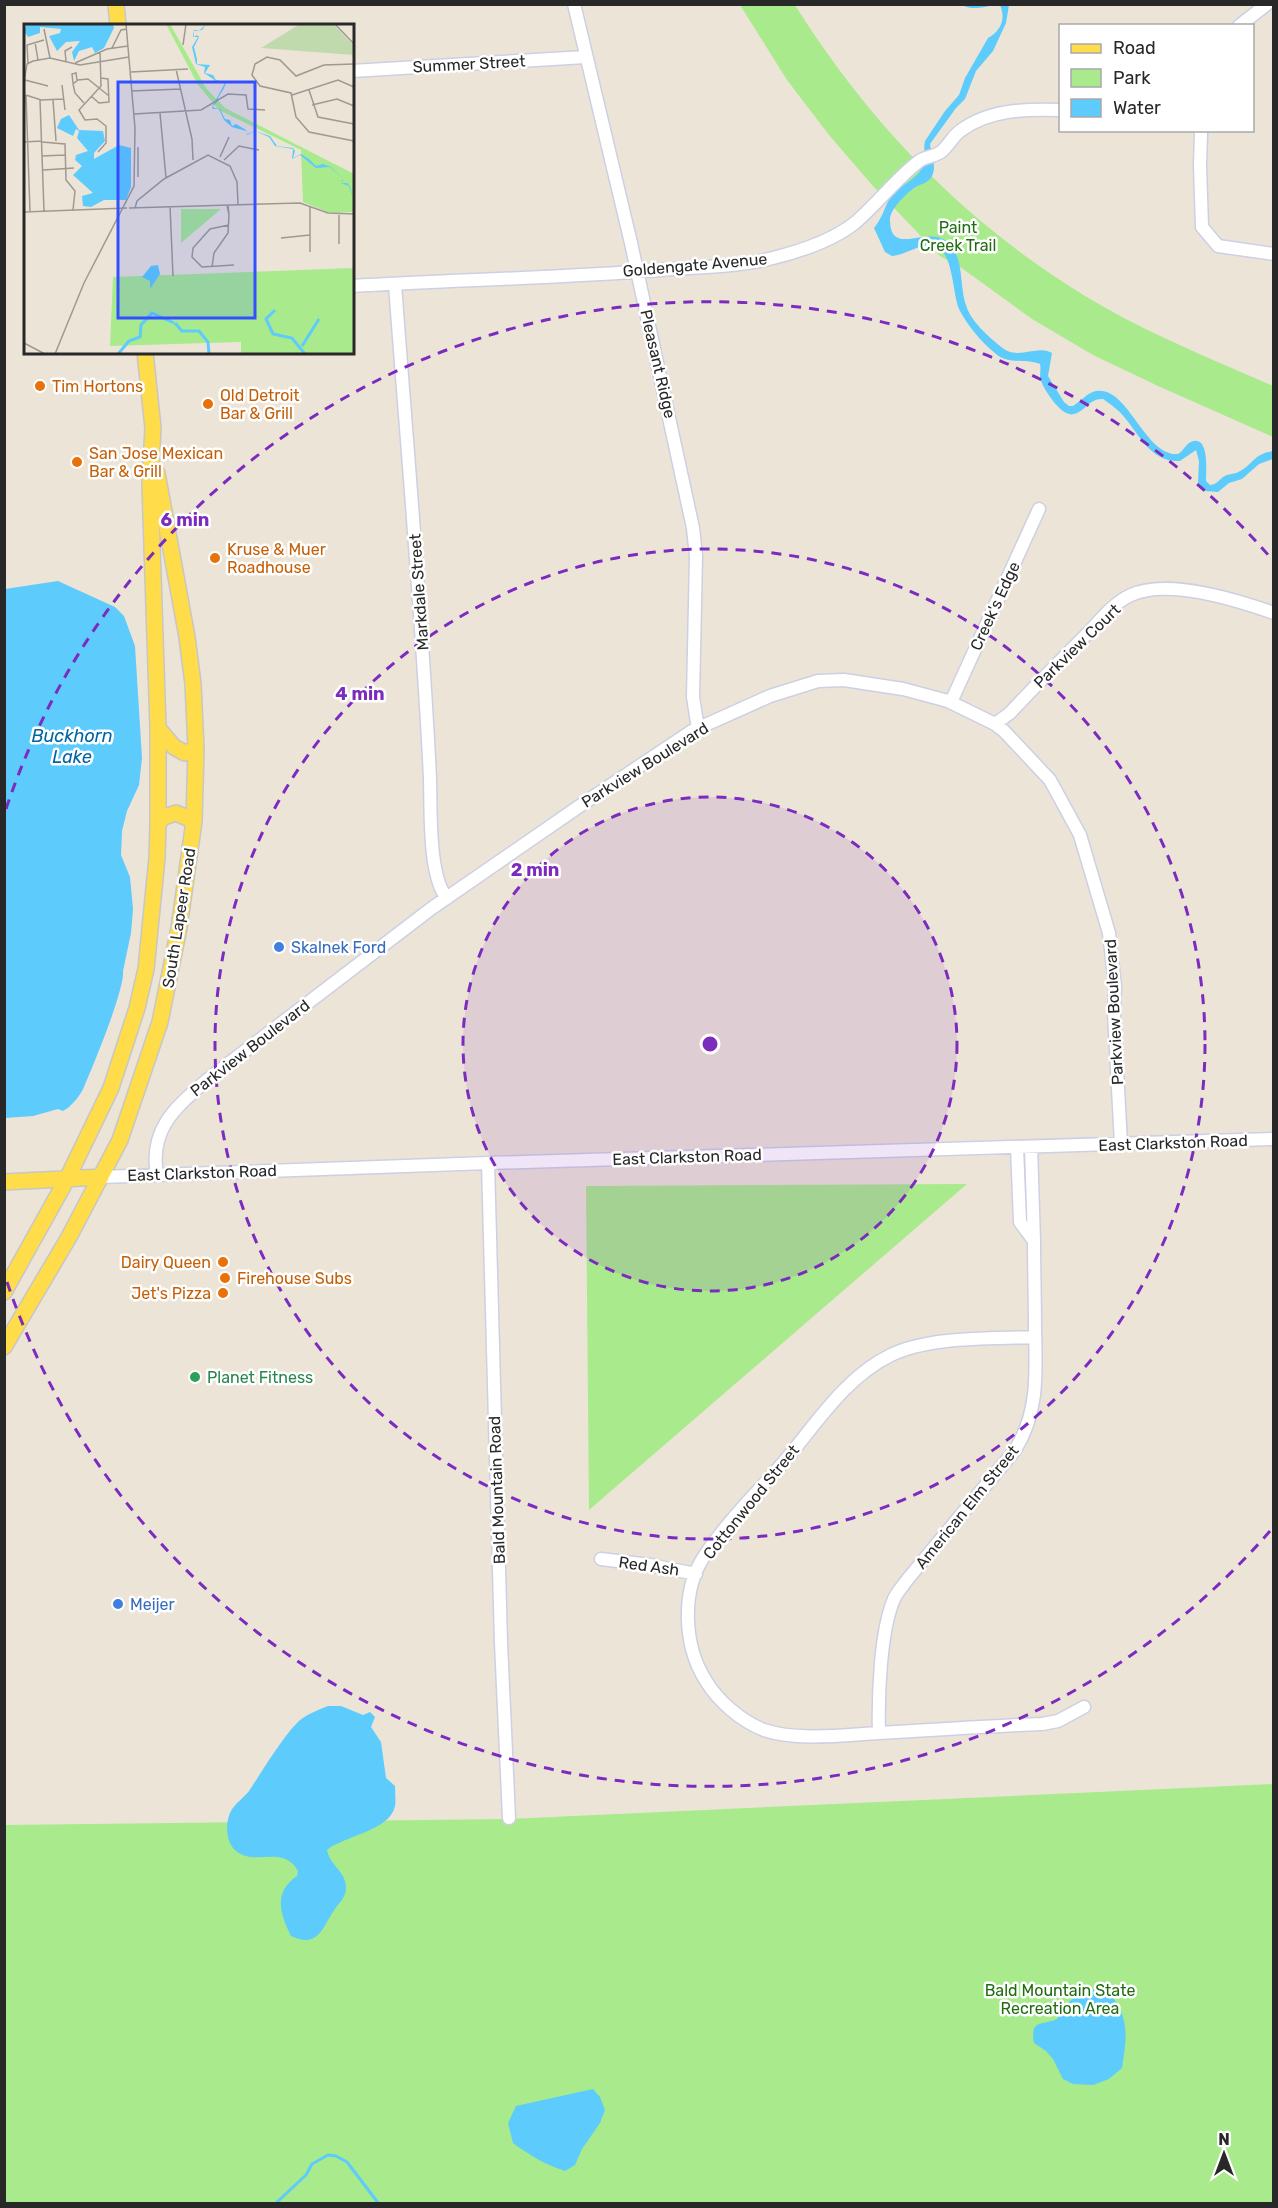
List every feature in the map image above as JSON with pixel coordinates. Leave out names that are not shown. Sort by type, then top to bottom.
[{"type":"main road","points":[[116,4],[118,24]]},
{"type":"main road","name":"South Lapeer Road","points":[[4,1292],[67,1179],[111,1088],[137,1008],[146,969],[157,858],[158,728],[150,484],[153,428],[145,354]]},
{"type":"main road","name":"South Lapeer Road","points":[[4,1347],[69,1237],[120,1140],[160,1022],[179,928],[194,821],[196,749],[193,684],[184,616],[153,456]]},
{"type":"main road","points":[[158,728],[174,747],[185,753],[196,749]]},
{"type":"main road","points":[[158,823],[176,813],[194,821]]},
{"type":"main road","points":[[4,1182],[101,1177]]},
{"type":"street","name":"Pleasant Ridge","points":[[574,4],[637,272],[693,528],[696,555],[693,697],[698,729]]},
{"type":"street","points":[[1242,24],[1267,4]]},
{"type":"street","name":"Summer Street","points":[[354,71],[585,57]]},
{"type":"street","name":"Goldengate Avenue","points":[[354,286],[637,272],[773,258],[830,238],[855,223],[917,163],[924,157],[940,153],[960,131],[994,115],[1029,109],[1059,110]]},
{"type":"street","points":[[1200,132],[1202,227],[1218,246],[1274,254]]},
{"type":"street","name":"Markdale Street","points":[[395,284],[425,673],[432,842],[435,875],[441,891],[447,898]]},
{"type":"street","name":"Creek's Edge","points":[[951,702],[1039,509]]},
{"type":"street","name":"Parkview Court","points":[[995,724],[1010,713],[1108,612],[1131,595],[1157,589],[1182,591],[1226,597],[1274,613]]},
{"type":"street","name":"Parkview Boulevard","points":[[158,1175],[154,1158],[156,1142],[173,1110],[207,1080],[447,898],[584,803],[698,729],[770,696],[818,681],[844,680],[903,689],[951,702],[995,724],[1004,731],[1050,780],[1080,835],[1109,933],[1115,986],[1114,1013],[1121,1144]]},
{"type":"street","name":"East Clarkston Road","points":[[101,1177],[1274,1139]]},
{"type":"street","name":"American Elm Street","points":[[1017,1147],[1020,1222],[1034,1241]]},
{"type":"street","name":"American Elm Street","points":[[879,1733],[878,1696],[884,1641],[894,1599],[907,1580],[1000,1469],[1023,1437],[1032,1416],[1037,1377],[1031,1147]]},
{"type":"street","name":"Bald Mountain Road","points":[[488,1163],[501,1643],[509,1818]]},
{"type":"street","name":"Cottonwood Street","points":[[1035,1336],[915,1345],[891,1355],[863,1372],[839,1396],[704,1556],[693,1580],[688,1615],[689,1641],[700,1671],[716,1697],[764,1730],[816,1736],[1042,1724],[1058,1721],[1084,1707]]},
{"type":"street","name":"Red Ash","points":[[601,1559],[696,1574]]},
{"type":"green space","name":"Paint Creek Trail","points":[[740,5],[795,5],[827,53],[899,142],[939,183],[1026,257],[1074,289],[1124,318],[1273,386],[1273,437],[1093,355],[1032,319],[963,269],[940,256],[872,185],[829,135],[787,80]]},
{"type":"green space","points":[[967,1184],[589,1510],[586,1186]]},
{"type":"green space","name":"Bald Mountain State Recreation Area","points":[[1273,1784],[1273,2203],[5,2203],[4,1825],[507,1819]]},
{"type":"water","points":[[962,5],[1000,5],[976,8]]},
{"type":"water","points":[[1000,5],[1009,5],[1006,23],[993,51],[976,71],[965,99],[930,144],[934,164],[932,176],[927,182],[910,191],[895,208],[890,217],[892,231],[896,237],[903,239],[937,237],[952,246],[959,262],[964,300],[973,319],[1006,351],[1020,353],[1040,350],[1052,353],[1048,376],[1064,402],[1069,406],[1073,406],[1093,392],[1107,392],[1118,399],[1155,444],[1166,452],[1178,454],[1189,443],[1196,441],[1201,443],[1205,454],[1206,481],[1210,485],[1227,475],[1242,470],[1257,457],[1273,451],[1273,459],[1259,464],[1242,479],[1229,483],[1218,492],[1205,491],[1198,483],[1199,461],[1196,450],[1180,461],[1162,458],[1148,447],[1120,413],[1103,399],[1094,400],[1074,414],[1064,412],[1054,402],[1042,383],[1040,364],[1001,357],[971,328],[957,303],[951,271],[943,252],[937,247],[928,245],[892,256],[885,252],[874,228],[894,193],[921,170],[925,161],[925,141],[959,95],[965,78],[988,38],[1001,24]]},
{"type":"water","name":"Buckhorn Lake","points":[[58,581],[115,607],[124,616],[135,646],[142,758],[139,785],[127,811],[122,831],[121,855],[130,877],[133,909],[131,933],[114,1010],[80,1094],[73,1104],[63,1111],[58,1109],[33,1116],[5,1118],[5,589]]},
{"type":"water","points":[[328,1706],[341,1706],[363,1715],[370,1712],[375,1717],[371,1727],[381,1742],[386,1778],[395,1786],[395,1806],[385,1821],[376,1827],[327,1850],[345,1882],[345,1895],[322,1931],[307,1940],[291,1936],[282,1912],[284,1889],[297,1876],[298,1871],[292,1863],[284,1859],[252,1857],[236,1851],[228,1838],[227,1822],[232,1809],[249,1791],[293,1727],[306,1716]]},
{"type":"water","points":[[1096,1989],[1108,1991],[1123,2018],[1126,2036],[1122,2068],[1109,2079],[1093,2085],[1073,2084],[1063,2079],[1053,2059],[1034,2043],[1034,2030],[1038,2025],[1057,2019],[1068,2003],[1077,1996]]},
{"type":"water","points":[[593,2089],[600,2097],[605,2110],[600,2123],[582,2149],[575,2165],[565,2171],[558,2169],[513,2143],[508,2123],[516,2106]]},
{"type":"waterway","points":[[275,2204],[306,2175],[312,2164],[328,2155],[336,2156],[347,2162],[379,2204]]},
{"type":"place","name":"Tim Hortons","points":[[40,386]]},
{"type":"place","name":"Old Detroit Bar & Grill","points":[[208,404]]},
{"type":"place","name":"San Jose Mexican Bar & Grill","points":[[77,462]]},
{"type":"place","name":"Kruse & Muer Roadhouse","points":[[215,558]]},
{"type":"place","name":"Skalnek Ford","points":[[279,947]]},
{"type":"place","name":"Dairy Queen","points":[[223,1262]]},
{"type":"place","name":"Firehouse Subs","points":[[225,1278]]},
{"type":"place","name":"Jet's Pizza","points":[[223,1293]]},
{"type":"place","name":"Planet Fitness","points":[[195,1377]]},
{"type":"place","name":"Meijer","points":[[118,1604]]}]
